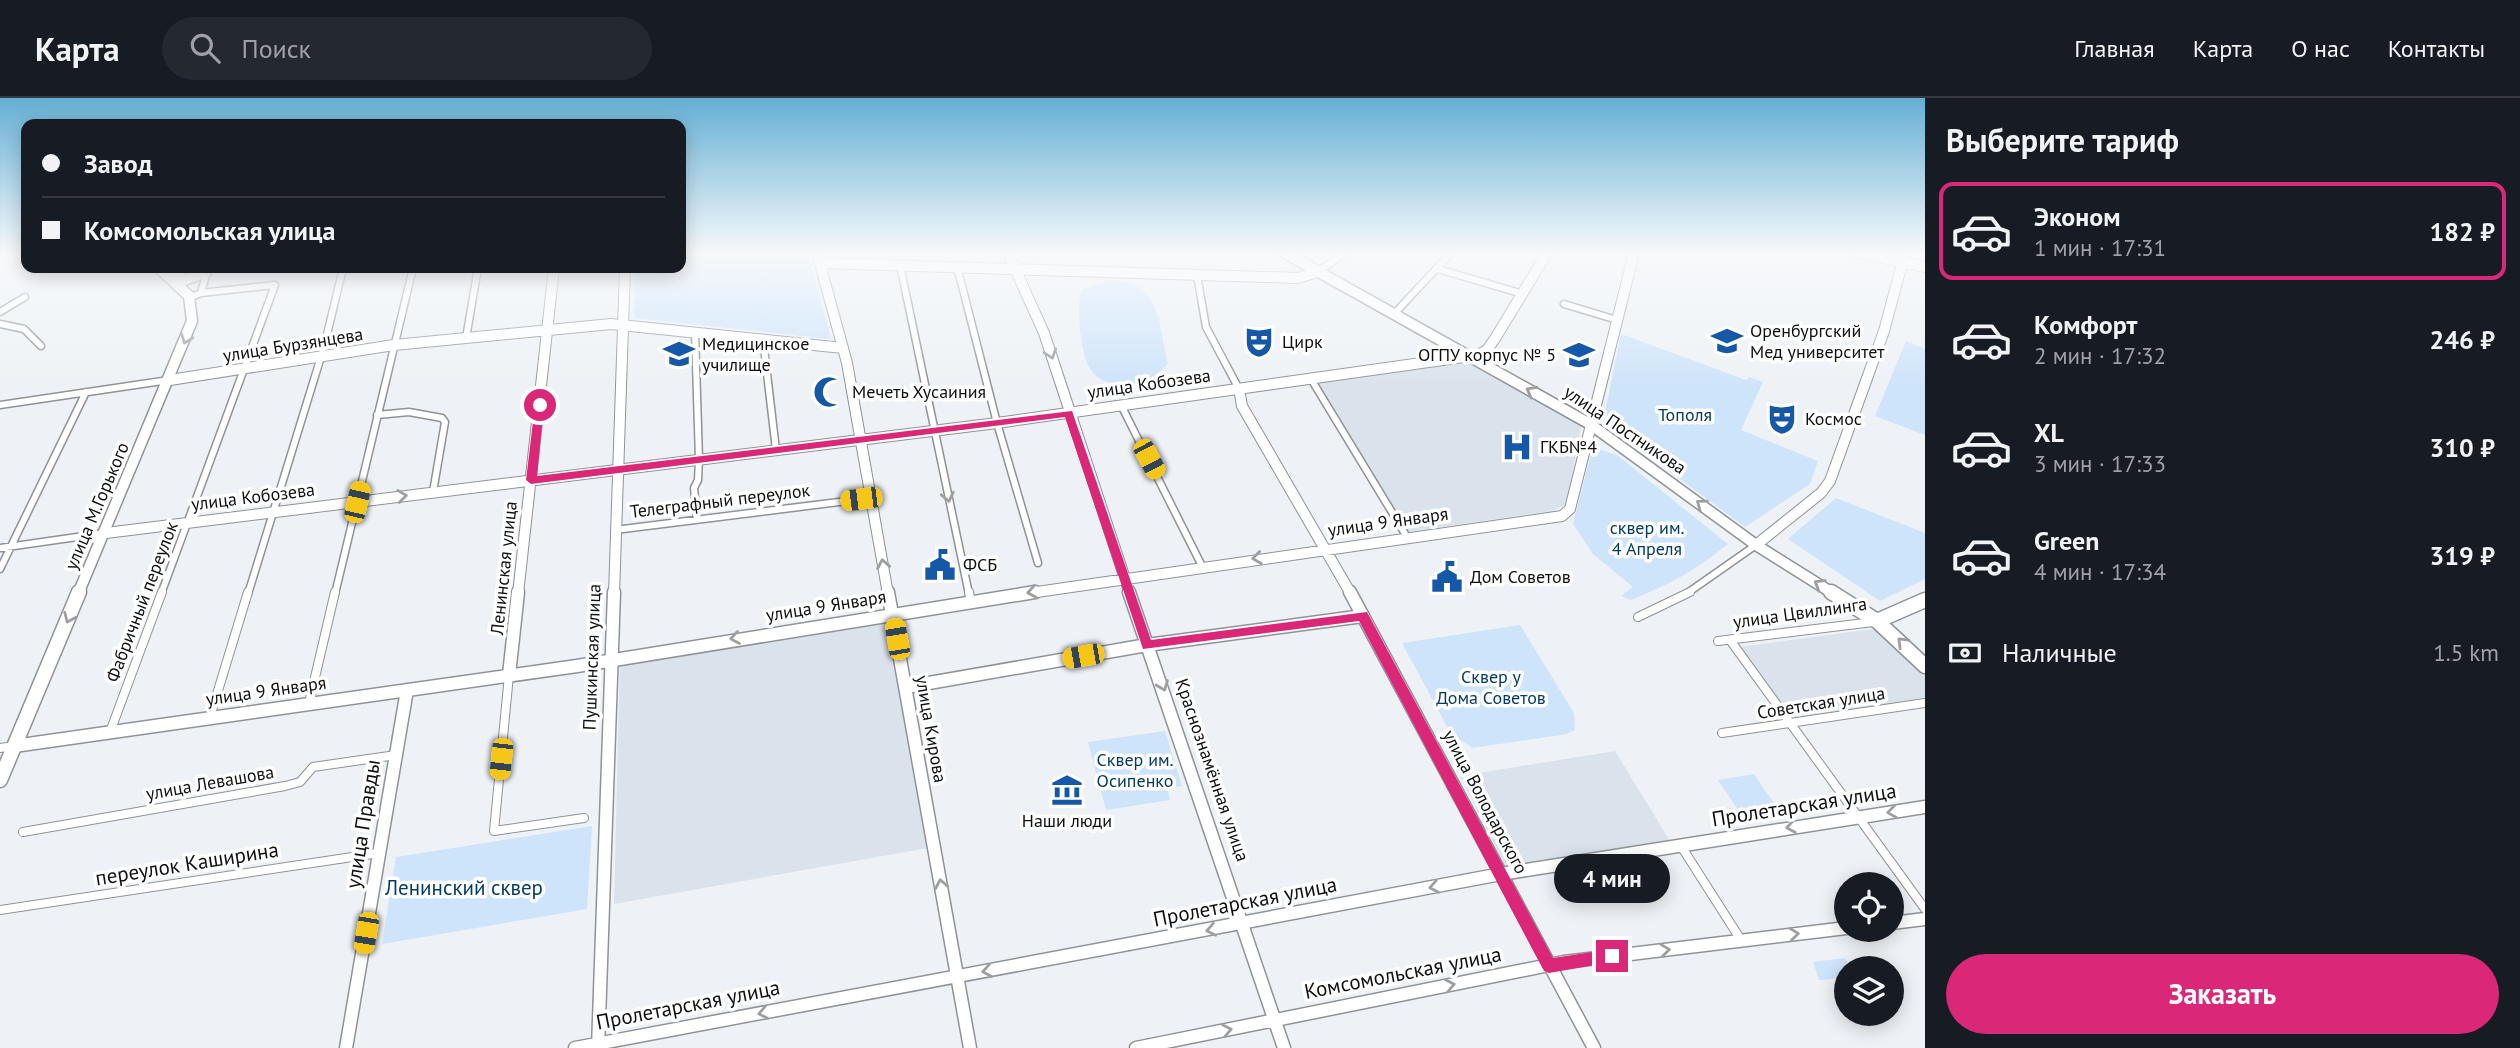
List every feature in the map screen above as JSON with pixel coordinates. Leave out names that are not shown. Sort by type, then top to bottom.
[{"type":"main road","name":"улица М.Горького","points":[[0,780],[7,747],[106,533],[170,380],[192,321],[196,297]]},
{"type":"main road","name":"Ленинская улица","points":[[509,675],[551,297]]},
{"type":"main road","name":"Пушкинская улица","points":[[598,1046],[613,659],[616,469],[623,297]]},
{"type":"main road","name":"улица Кирова","points":[[830,297],[843,348],[970,1048]]},
{"type":"main road","name":"Краснознамённая улица","points":[[1028,297],[1044,334],[1068,413],[1284,1048]]},
{"type":"main road","name":"улица Постникова","points":[[1364,297],[1590,424],[1756,545],[1877,621],[1925,666]]},
{"type":"main road","points":[[1469,356],[1486,350],[1520,297]]},
{"type":"main road","name":"улица 9 Января","points":[[7,747],[509,675],[1202,566],[1562,516],[1570,509],[1623,297]]},
{"type":"main road","points":[[1756,545],[1821,493],[1830,481],[1884,331],[1893,297]]},
{"type":"main road","name":"улица Бурзянцева","points":[[170,380],[394,345],[621,324],[843,348]]},
{"type":"main road","name":"улица Кобозева","points":[[106,533],[1122,407],[1469,356]]},
{"type":"main road","name":"улица Володарского","points":[[1239,389],[1242,406],[1363,616],[1594,1048]]},
{"type":"main road","name":"улица Цвиллинга","points":[[1877,621],[1925,600]]},
{"type":"main road","points":[[906,687],[1147,645],[1363,616]]},
{"type":"main road","name":"улица Правды","points":[[346,1048],[407,690]]},
{"type":"main road","name":"Пролетарская улица","points":[[575,1048],[598,1046],[1501,874],[1925,807]]},
{"type":"main road","points":[[1904,922],[1925,919]]},
{"type":"main road","name":"Комсомольская улица","points":[[1136,1048],[1549,965],[1834,929]]},
{"type":"street","name":"Фабричный переулок","points":[[110,732],[271,297]]},
{"type":"street","points":[[210,717],[320,357],[335,297]]},
{"type":"street","points":[[309,703],[406,297]]},
{"type":"street","points":[[466,338],[473,297]]},
{"type":"street","points":[[907,297],[971,602]]},
{"type":"street","points":[[965,297],[996,423],[1038,563]]},
{"type":"street","name":"улица Володарского","points":[[1201,297],[1206,327],[1239,389]]},
{"type":"street","points":[[1394,314],[1410,297]]},
{"type":"street","points":[[0,312],[25,298]]},
{"type":"street","points":[[1564,304],[1617,320]]},
{"type":"street","points":[[0,324],[9,322],[39,340],[41,346]]},
{"type":"street","points":[[695,332],[699,459],[698,480],[694,488],[697,519]]},
{"type":"street","points":[[763,339],[776,450]]},
{"type":"street","points":[[1311,379],[1408,537]]},
{"type":"street","name":"улица Бурзянцева","points":[[0,405],[170,380]]},
{"type":"street","points":[[0,569],[86,392]]},
{"type":"street","points":[[1122,407],[1202,566]]},
{"type":"street","points":[[377,415],[409,412],[442,418],[445,422],[433,492]]},
{"type":"street","name":"Телеграфный переулок","points":[[615,530],[871,498]]},
{"type":"street","name":"улица Кобозева","points":[[0,548],[106,533]]},
{"type":"street","points":[[1638,617],[1699,588],[1756,545]]},
{"type":"street","name":"улица Цвиллинга","points":[[1718,642],[1877,621]]},
{"type":"street","points":[[1730,640],[1925,909]]},
{"type":"street","name":"Ленинская улица","points":[[509,675],[494,831],[584,818]]},
{"type":"street","name":"Советская улица","points":[[1722,733],[1925,703]]},
{"type":"street","name":"улица Левашова","points":[[23,832],[285,786],[300,782],[313,767],[396,755]]},
{"type":"street","points":[[1681,846],[1741,940]]},
{"type":"street","name":"переулок Каширина","points":[[0,910],[380,853]]},
{"type":"shaded area","points":[[1468,359],[1582,422],[1567,504],[1552,511],[1408,532],[1316,381]]},
{"type":"shaded area","points":[[887,618],[928,848],[614,904],[620,660]]},
{"type":"shaded area","points":[[1881,628],[1925,674],[1925,700],[1791,718],[1739,647]]},
{"type":"shaded area","points":[[1615,751],[1670,841],[1506,867],[1460,776]]},
{"type":"green space","points":[[635,297],[820,297],[831,339],[634,318]]},
{"type":"green space","points":[[1080,297],[1149,297],[1159,318],[1168,363],[1151,377],[1128,384],[1105,381],[1095,375],[1085,358]]},
{"type":"green space","name":"Тополя","points":[[1621,334],[1746,380],[1749,377],[1763,382],[1741,430],[1818,461],[1810,484],[1745,527],[1603,422]]},
{"type":"green space","points":[[1906,341],[1925,349],[1925,435],[1875,416]]},
{"type":"green space","name":"сквер им. 4 Апреля","points":[[1598,449],[1617,455],[1728,544],[1694,569],[1657,589],[1631,600],[1621,596],[1633,587],[1593,554],[1573,524],[1591,454]]},
{"type":"green space","points":[[1836,498],[1925,533],[1925,579],[1880,601],[1788,539]]},
{"type":"green space","name":"Сквер у Дома Советов","points":[[1520,625],[1574,713],[1575,730],[1567,734],[1473,748],[1451,734],[1402,643]]},
{"type":"green space","name":"Сквер им. Осипенко","points":[[1165,731],[1182,786],[1167,788],[1170,800],[1106,810],[1088,742]]},
{"type":"green space","points":[[1754,774],[1778,809],[1791,809],[1734,818],[1741,814],[1718,780]]},
{"type":"green space","name":"Ленинский сквер","points":[[592,826],[587,909],[382,944],[396,857]]},
{"type":"green space","points":[[1834,959],[1834,979],[1819,980],[1813,962]]},
{"type":"place","name":"Оренбургский Мед университет","points":[[1727,341]]},
{"type":"place","name":"Цирк","points":[[1259,342]]},
{"type":"place","name":"Медицинское училище","points":[[679,354]]},
{"type":"place","name":"ОГПУ корпус № 5","points":[[1579,355]]},
{"type":"place","name":"Мечеть Хусаиния","points":[[829,392]]},
{"type":"place","name":"Космос","points":[[1782,419]]},
{"type":"place","name":"ГКБ№4","points":[[1517,447]]},
{"type":"place","name":"ФСБ","points":[[940,565]]},
{"type":"place","name":"Дом Советов","points":[[1447,577]]},
{"type":"place","name":"Наши люди","points":[[1067,790]]},
{"type":"route","points":[[540,405],[531,480],[1068,413],[1147,645],[1363,616],[1549,965],[1612,956]]}]
